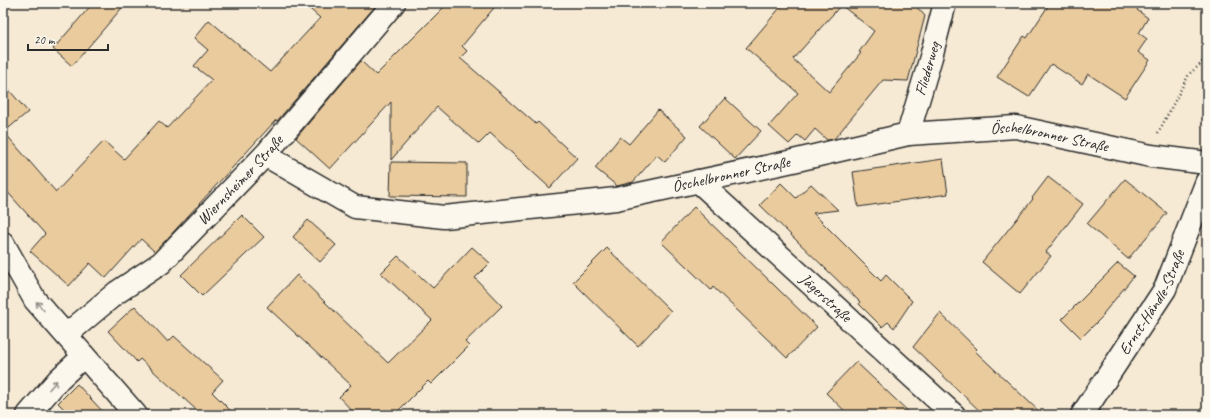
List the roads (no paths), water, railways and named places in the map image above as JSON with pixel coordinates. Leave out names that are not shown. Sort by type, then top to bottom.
[{"type":"street","name":"Wiernsheimer Straße","points":[[66,335],[116,293],[161,263],[265,155],[394,3]]},
{"type":"street","name":"Fliederweg","points":[[908,134],[931,57],[945,3]]},
{"type":"street","name":"Öschelbronner Straße","points":[[265,155],[355,207],[444,217],[616,199],[908,134],[1016,127],[1151,156],[1207,163]]},
{"type":"street","name":"Jägerstraße","points":[[698,181],[954,415]]},
{"type":"street","name":"Ernst-Händle-Straße","points":[[1082,415],[1165,289],[1207,181]]},
{"type":"street","points":[[3,243],[35,300],[136,415]]},
{"type":"street","points":[[28,415],[59,379],[84,356]]}]
